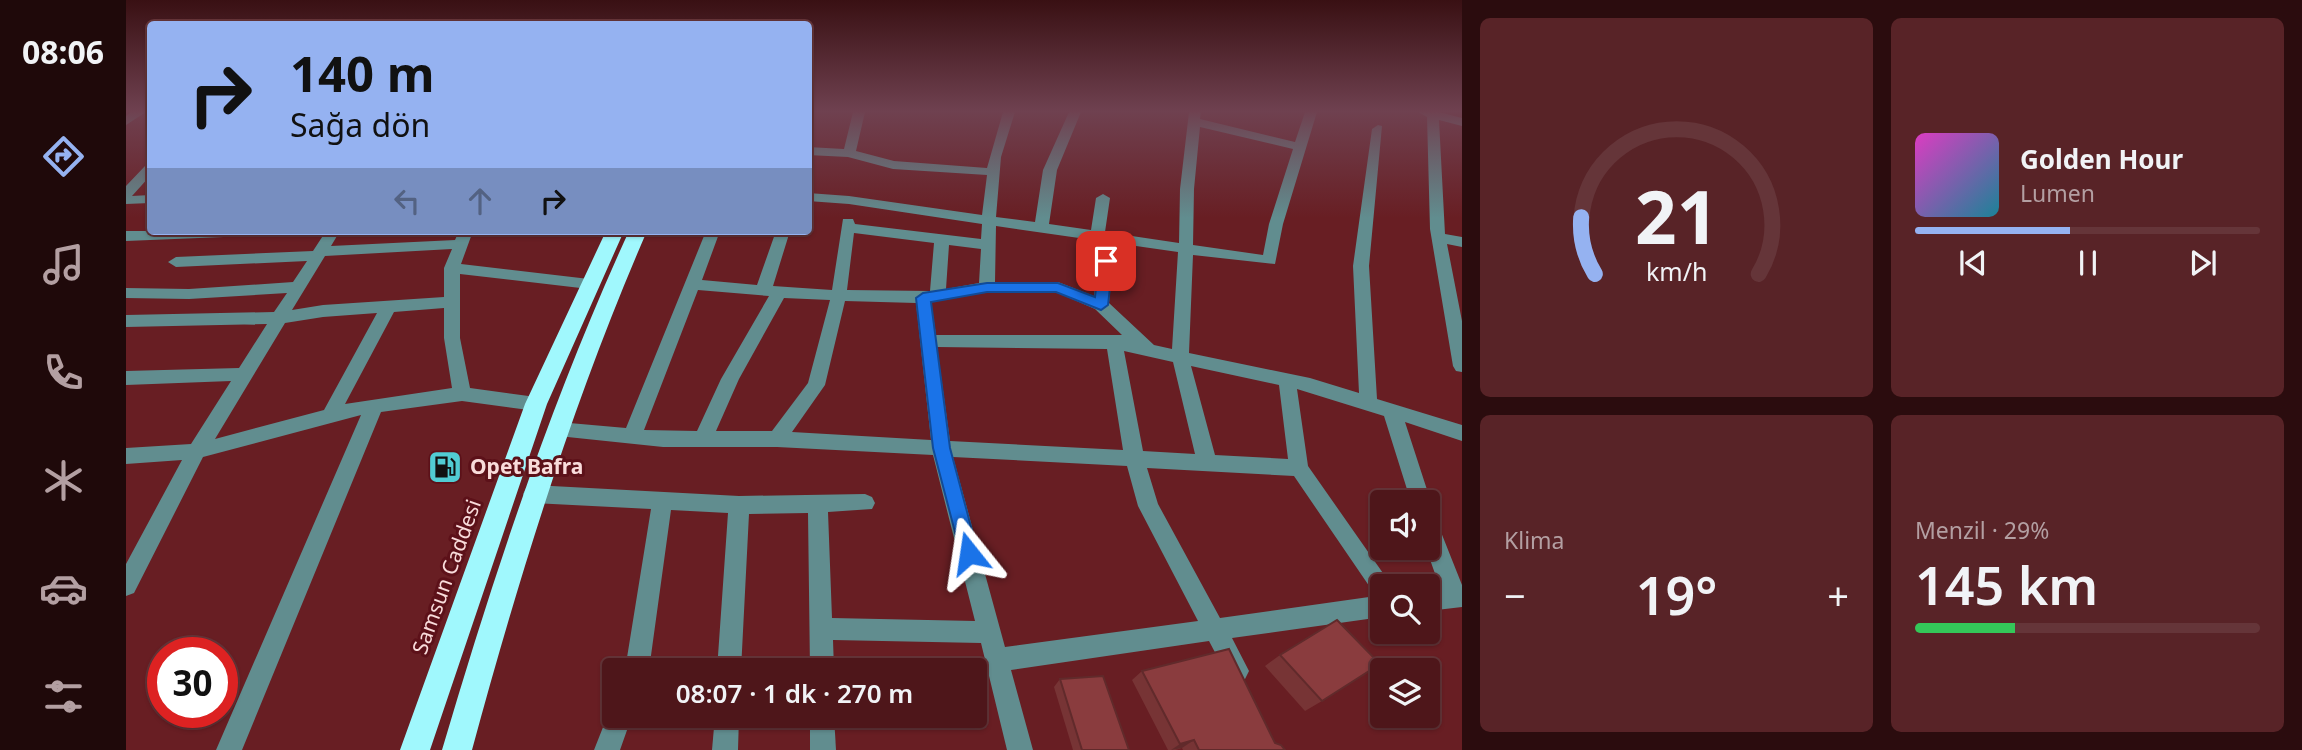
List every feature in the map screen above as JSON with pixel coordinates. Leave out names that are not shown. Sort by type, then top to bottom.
[{"type":"highway","name":"Samsun Caddesi","points":[[415,750],[536,404],[600,261],[630,235]]},
{"type":"highway","name":"Samsun Caddesi","points":[[457,750],[533,494],[631,235]]},
{"type":"street","points":[[849,153],[850,147]]},
{"type":"street","points":[[987,288],[989,221],[998,147]]},
{"type":"street","points":[[1041,229],[1051,170],[1061,147]]},
{"type":"street","points":[[1192,147],[1180,357],[1207,463]]},
{"type":"street","points":[[812,197],[849,200],[1270,261],[1276,224],[1299,147]]},
{"type":"street","points":[[1368,403],[1362,266],[1376,147]]},
{"type":"street","points":[[1431,147],[1438,237],[1462,366]]},
{"type":"street","points":[[812,151],[849,153],[893,165],[993,172]]},
{"type":"street","points":[[126,194],[147,172]]},
{"type":"street","points":[[1101,305],[1103,198]]},
{"type":"street","points":[[126,200],[147,199]]},
{"type":"street","points":[[776,439],[816,385],[839,295],[848,225],[988,246]]},
{"type":"street","points":[[126,236],[150,235]]},
{"type":"street","points":[[126,586],[197,451],[330,235]]},
{"type":"street","points":[[600,261],[607,235]]},
{"type":"street","points":[[633,435],[711,235]]},
{"type":"street","points":[[703,439],[771,292],[782,235]]},
{"type":"street","points":[[176,262],[319,253],[464,237],[452,268],[452,338],[462,394]]},
{"type":"street","points":[[1438,237],[1462,242]]},
{"type":"street","points":[[942,241],[930,297],[928,341],[941,448],[1020,750]]},
{"type":"street","points":[[452,268],[589,284]]},
{"type":"street","points":[[692,285],[771,292],[930,297],[987,288],[1058,287],[1101,305],[1149,351]]},
{"type":"street","points":[[126,293],[189,294],[299,287]]},
{"type":"street","points":[[126,321],[280,318],[323,311],[452,302]]},
{"type":"street","points":[[330,416],[388,306]]},
{"type":"street","points":[[1114,344],[1135,337]]},
{"type":"street","points":[[928,341],[1081,341],[1114,344],[1287,380],[1462,433]]},
{"type":"street","points":[[1114,344],[1134,457],[1148,506],[1216,628],[1246,689]]},
{"type":"street","points":[[126,378],[245,374]]},
{"type":"street","points":[[1287,380],[1299,468],[1372,574]]},
{"type":"street","points":[[126,456],[197,451],[374,406],[462,394],[536,404]]},
{"type":"street","points":[[229,750],[374,406]]},
{"type":"street","points":[[1392,411],[1417,490]]},
{"type":"street","points":[[558,429],[703,439],[776,439],[1299,468]]},
{"type":"street","points":[[533,494],[740,505],[865,503]]},
{"type":"street","points":[[639,658],[662,501]]},
{"type":"street","points":[[818,504],[822,658]]},
{"type":"street","points":[[730,658],[740,505]]},
{"type":"street","points":[[1440,552],[1458,596],[1440,598]]},
{"type":"street","points":[[997,660],[1370,608]]},
{"type":"street","points":[[821,629],[989,632]]},
{"type":"street","points":[[607,750],[615,728]]},
{"type":"street","points":[[724,750],[726,728]]},
{"type":"street","points":[[822,728],[822,750]]},
{"type":"building","points":[[1337,620],[1374,658],[1370,658],[1370,670],[1322,701],[1280,655]]},
{"type":"building","points":[[1229,649],[1275,743],[1285,750],[1199,750],[1194,740],[1180,744],[1142,671]]},
{"type":"building","points":[[1103,676],[1129,750],[1082,750],[1060,679]]},
{"type":"place","name":"Opet Bafra","points":[[445,467]]},
{"type":"route","points":[[969,553],[941,448],[923,298],[987,288],[1058,287],[1101,305],[1106,261]]}]
